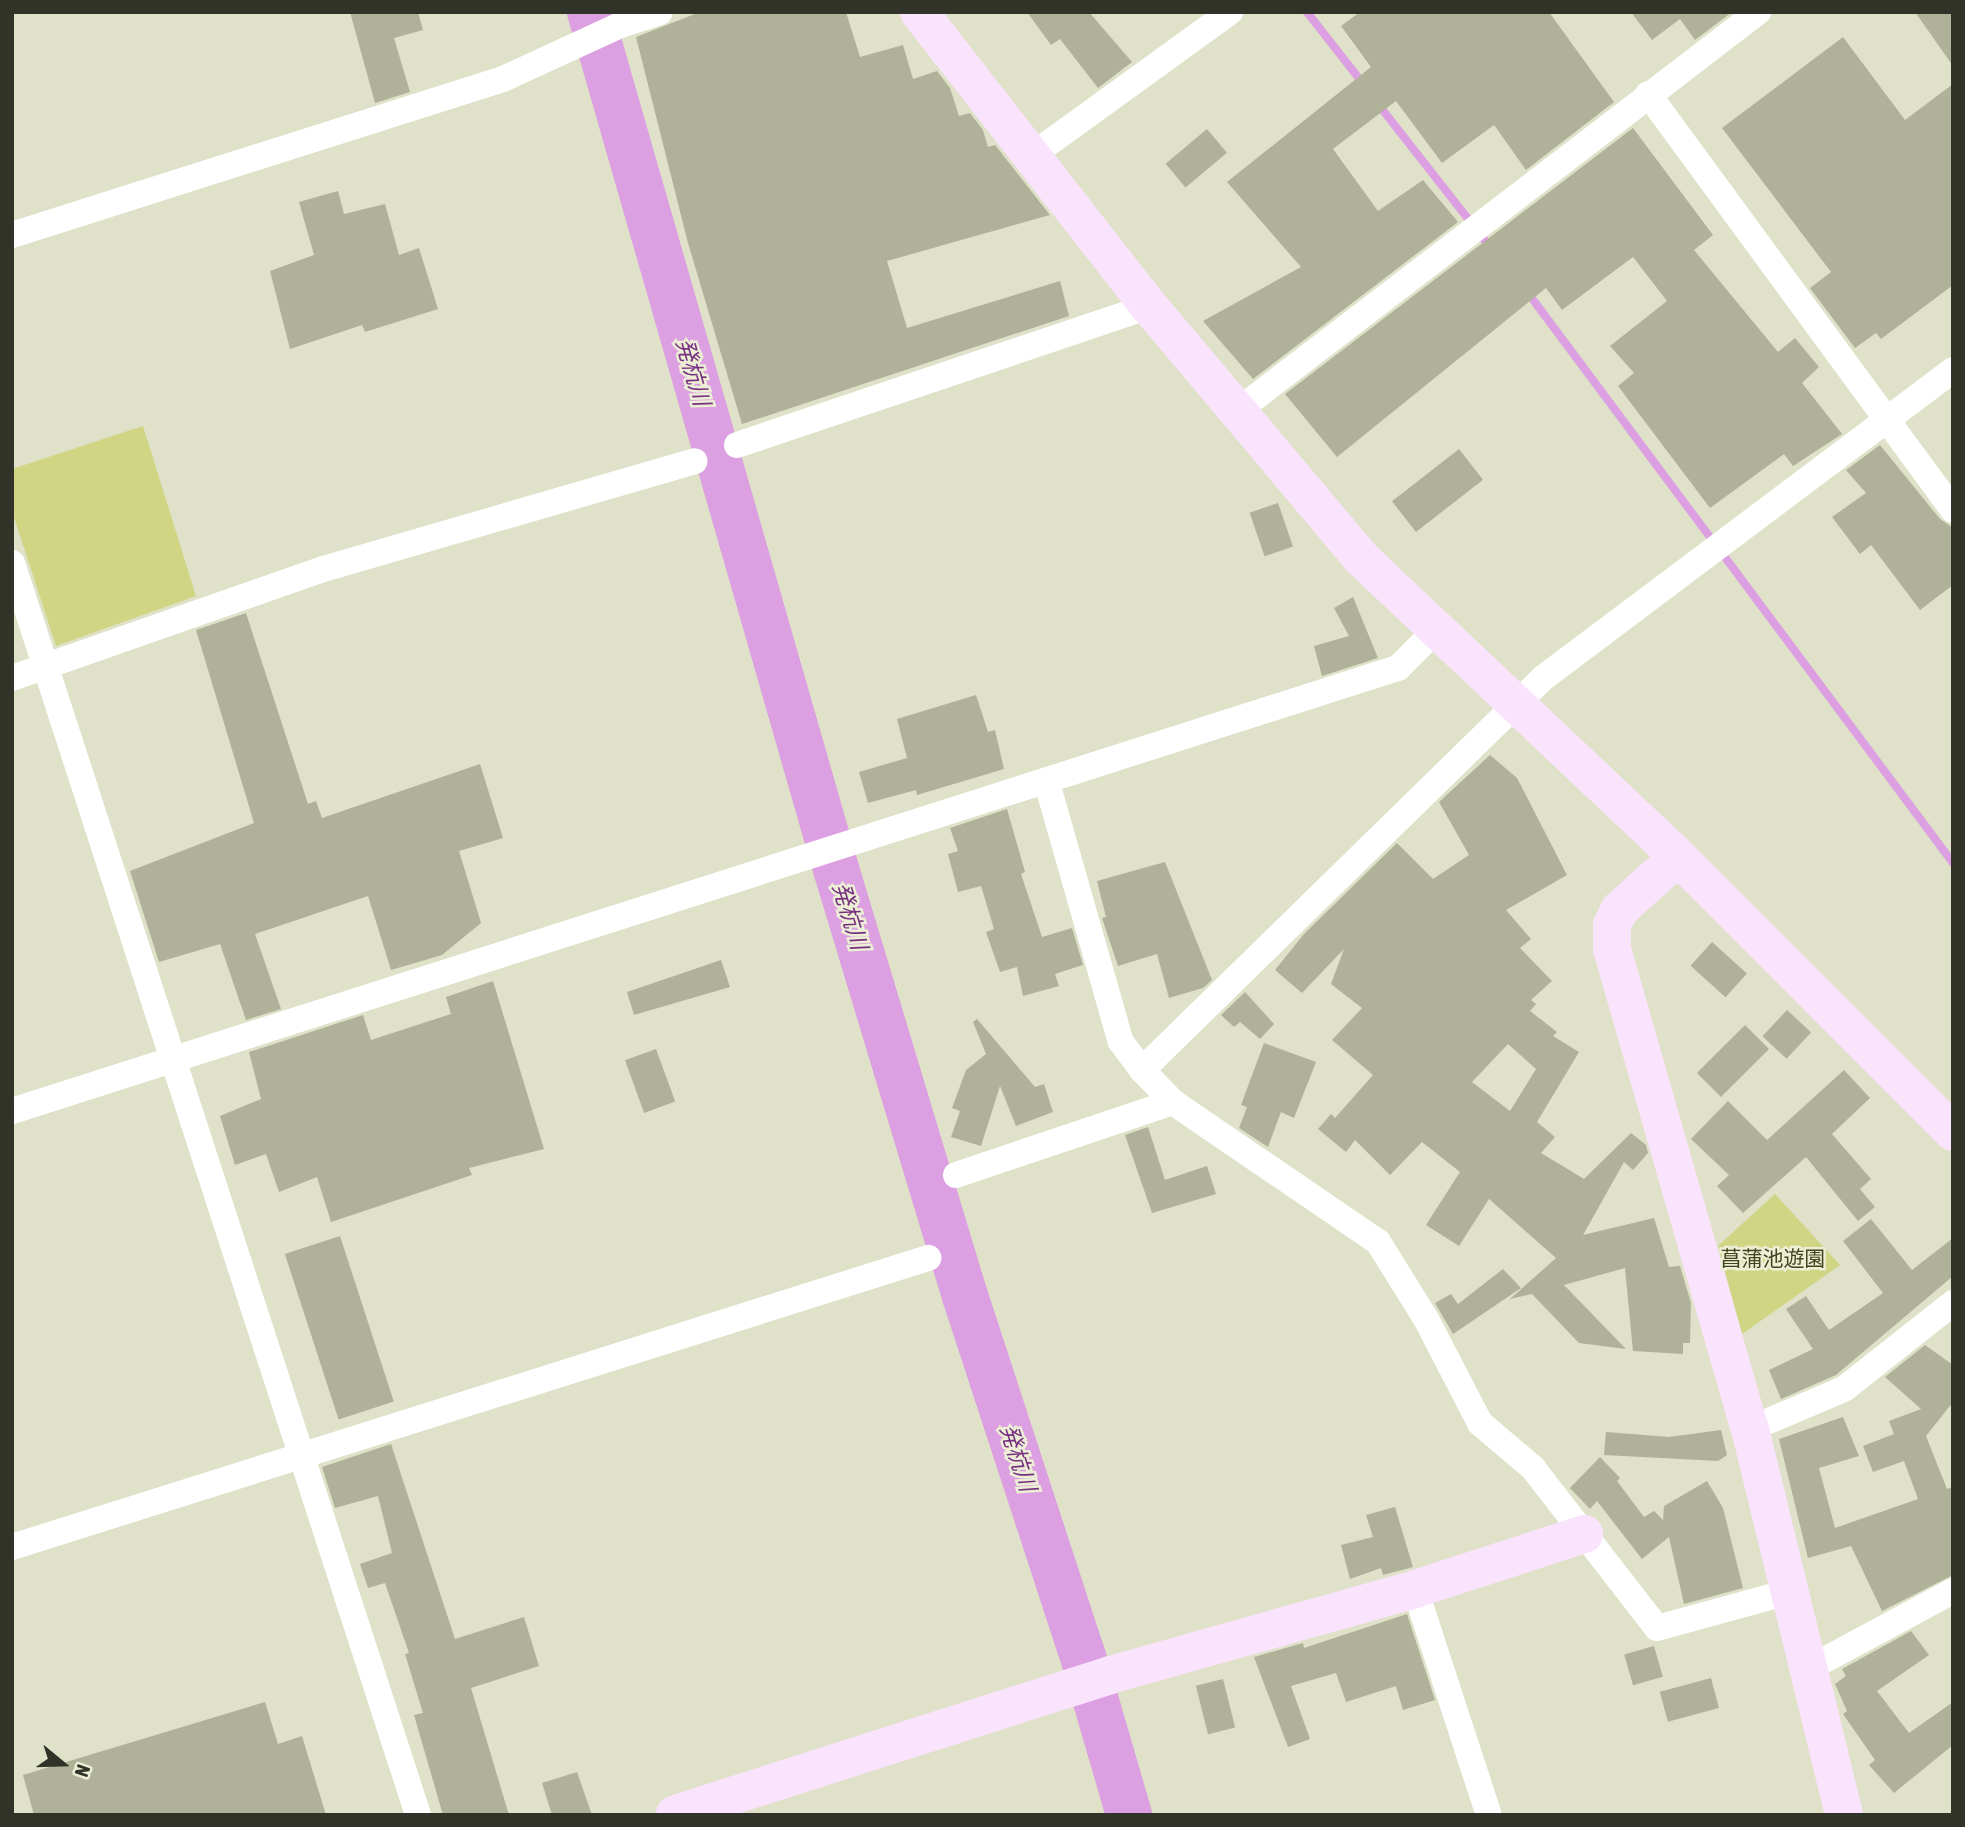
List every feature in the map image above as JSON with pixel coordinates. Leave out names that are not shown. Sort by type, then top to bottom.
[{"type":"street","points":[[12,236],[503,79],[618,26],[660,12]]},
{"type":"street","points":[[919,12],[1149,306],[1361,558],[1678,857],[1953,1132]]},
{"type":"street","points":[[1031,156],[1230,12]]},
{"type":"street","points":[[1236,412],[1758,12]]},
{"type":"street","points":[[1648,94],[1953,510]]},
{"type":"street","points":[[737,445],[1149,306]]},
{"type":"street","points":[[1142,1070],[1543,678],[1718,550],[1953,370]]},
{"type":"street","points":[[12,678],[320,570],[694,461]]},
{"type":"street","points":[[12,563],[175,1062],[300,1458],[418,1815]]},
{"type":"street","points":[[12,1111],[175,1062],[810,855],[1047,783],[1398,668],[1436,630]]},
{"type":"street","points":[[1047,783],[1121,1042],[1142,1070],[1173,1102],[1378,1242],[1426,1319],[1480,1423],[1533,1468],[1657,1628],[1792,1591]]},
{"type":"street","points":[[1678,857],[1620,909],[1612,925],[1612,948],[1750,1429],[1792,1591],[1806,1671],[1844,1815]]},
{"type":"street","points":[[956,1175],[1173,1102]]},
{"type":"street","points":[[12,1547],[928,1258]]},
{"type":"street","points":[[1750,1429],[1844,1389],[1953,1303]]},
{"type":"street","points":[[675,1814],[1110,1675],[1415,1589],[1584,1534]]},
{"type":"street","points":[[1415,1589],[1489,1815]]},
{"type":"street","points":[[1806,1671],[1953,1591]]},
{"type":"green space","points":[[143,426],[196,596],[56,646],[12,511],[12,469]]},
{"type":"green space","name":"菖蒲池遊園","points":[[1775,1194],[1840,1265],[1742,1334],[1718,1246]]},
{"type":"building","points":[[350,12],[418,12],[423,30],[394,38],[410,92],[375,103]]},
{"type":"building","points":[[700,12],[846,12],[860,57],[903,45],[913,79],[937,71],[950,88],[959,116],[970,113],[983,130],[988,147],[995,145],[1050,215],[887,261],[907,328],[1060,281],[1069,316],[742,424],[688,243],[636,37]]},
{"type":"building","points":[[1027,12],[1089,12],[1132,62],[1098,88],[1060,39],[1051,45]]},
{"type":"building","points":[[1360,12],[1549,12],[1614,102],[1526,170],[1494,125],[1442,163],[1396,101],[1333,149],[1378,211],[1423,180],[1458,222],[1253,379],[1203,321],[1301,267],[1227,182],[1371,67],[1341,26]]},
{"type":"building","points":[[1631,12],[1732,12],[1695,40],[1680,19],[1652,40]]},
{"type":"building","points":[[1915,12],[1953,12],[1953,66]]},
{"type":"building","points":[[1843,37],[1905,120],[1953,84],[1953,285],[1881,339],[1876,333],[1855,348],[1810,288],[1831,272],[1722,128]]},
{"type":"building","points":[[1633,128],[1713,235],[1694,250],[1778,352],[1795,338],[1819,367],[1802,383],[1842,434],[1793,466],[1784,454],[1710,508],[1618,386],[1634,373],[1610,346],[1667,301],[1633,257],[1562,310],[1546,288],[1337,457],[1285,394]]},
{"type":"building","points":[[1207,129],[1227,153],[1186,187],[1166,164]]},
{"type":"building","points":[[338,191],[344,214],[385,204],[399,255],[419,248],[438,309],[365,332],[362,325],[290,349],[270,271],[314,255],[299,202]]},
{"type":"building","points":[[1880,445],[1940,519],[1953,528],[1953,585],[1920,610],[1871,545],[1860,554],[1832,517],[1866,493],[1846,470]]},
{"type":"building","points":[[1459,449],[1483,480],[1416,532],[1392,501]]},
{"type":"building","points":[[1278,503],[1293,546],[1265,556],[1250,513]]},
{"type":"building","points":[[1353,597],[1378,658],[1322,676],[1314,646],[1349,636],[1334,608]]},
{"type":"building","points":[[246,613],[308,804],[316,801],[322,818],[480,764],[503,838],[459,851],[481,923],[442,955],[391,970],[368,896],[255,934],[281,1009],[246,1020],[220,944],[159,962],[130,871],[254,823],[196,630]]},
{"type":"building","points":[[976,695],[988,732],[995,730],[1004,769],[917,795],[916,790],[868,803],[859,772],[907,758],[897,719]]},
{"type":"building","points":[[1490,755],[1517,778],[1567,875],[1506,910],[1531,939],[1520,948],[1552,981],[1531,1000],[1536,1004],[1530,1011],[1557,1032],[1553,1036],[1579,1052],[1537,1122],[1555,1137],[1541,1153],[1584,1179],[1631,1133],[1646,1145],[1648,1153],[1633,1170],[1624,1162],[1583,1235],[1654,1218],[1669,1267],[1680,1266],[1691,1303],[1690,1343],[1683,1343],[1683,1354],[1633,1351],[1625,1268],[1564,1285],[1626,1349],[1579,1343],[1532,1294],[1510,1299],[1556,1258],[1489,1199],[1459,1246],[1426,1225],[1460,1172],[1422,1142],[1390,1175],[1355,1140],[1346,1152],[1318,1129],[1331,1114],[1335,1118],[1373,1075],[1332,1040],[1362,1008],[1331,984],[1344,949],[1302,993],[1275,970],[1304,934],[1397,843],[1433,879],[1469,855],[1439,802]],"holes":[[[1508,1044],[1536,1069],[1510,1111],[1472,1082]]]},
{"type":"building","points":[[1007,809],[1025,872],[1021,874],[1042,937],[1072,928],[1083,965],[1055,974],[1059,986],[1023,996],[1017,967],[1000,972],[986,932],[994,929],[981,886],[958,892],[948,854],[958,851],[950,828]]},
{"type":"building","points":[[1165,862],[1212,980],[1203,988],[1169,998],[1157,954],[1118,966],[1102,918],[1106,917],[1097,881]]},
{"type":"building","points":[[1712,942],[1747,973],[1726,997],[1691,966]]},
{"type":"building","points":[[721,960],[730,987],[634,1015],[627,992]]},
{"type":"building","points":[[493,981],[544,1149],[469,1168],[472,1175],[331,1222],[317,1177],[279,1192],[266,1154],[235,1165],[220,1116],[261,1099],[249,1052],[363,1015],[371,1040],[451,1014],[446,997]]},
{"type":"building","points":[[1245,992],[1274,1024],[1260,1039],[1240,1022],[1234,1027],[1221,1015]]},
{"type":"building","points":[[1787,1010],[1811,1033],[1787,1059],[1762,1036]]},
{"type":"building","points":[[977,1019],[1035,1087],[1044,1084],[1053,1112],[1016,1126],[1000,1086],[981,1146],[951,1137],[960,1111],[952,1108],[966,1070],[986,1054],[973,1022]]},
{"type":"building","points":[[1745,1025],[1769,1049],[1721,1097],[1697,1073]]},
{"type":"building","points":[[1264,1043],[1316,1062],[1294,1118],[1281,1112],[1268,1147],[1239,1128],[1247,1107],[1241,1105]]},
{"type":"building","points":[[656,1049],[675,1102],[644,1113],[625,1060]]},
{"type":"building","points":[[1844,1070],[1870,1098],[1832,1134],[1871,1179],[1860,1189],[1875,1207],[1858,1221],[1806,1157],[1743,1213],[1717,1186],[1729,1175],[1691,1139],[1728,1101],[1767,1140]]},
{"type":"building","points":[[1148,1127],[1165,1180],[1207,1166],[1216,1194],[1152,1213],[1125,1135]]},
{"type":"building","points":[[1871,1219],[1912,1270],[1953,1238],[1953,1276],[1836,1375],[1781,1399],[1769,1370],[1813,1349],[1786,1309],[1806,1296],[1829,1330],[1883,1293],[1843,1241]]},
{"type":"building","points":[[340,1236],[394,1401],[339,1419],[285,1254]]},
{"type":"building","points":[[1503,1269],[1521,1288],[1453,1334],[1435,1303],[1451,1294],[1458,1304]]},
{"type":"building","points":[[1925,1345],[1953,1365],[1953,1402],[1926,1436],[1947,1489],[1953,1487],[1953,1575],[1882,1611],[1851,1546],[1808,1558],[1779,1439],[1843,1417],[1859,1456],[1819,1468],[1835,1528],[1918,1499],[1904,1461],[1873,1472],[1863,1446],[1894,1434],[1889,1421],[1921,1409],[1885,1377]]},
{"type":"building","points":[[1721,1430],[1727,1455],[1718,1461],[1604,1455],[1606,1432],[1669,1437]]},
{"type":"building","points":[[391,1444],[455,1639],[524,1617],[539,1666],[471,1688],[509,1815],[443,1815],[414,1715],[423,1713],[405,1654],[409,1653],[385,1583],[368,1588],[360,1564],[392,1553],[378,1496],[335,1508],[322,1467]]},
{"type":"building","points":[[1600,1457],[1620,1478],[1617,1481],[1644,1517],[1654,1511],[1663,1520],[1664,1506],[1707,1481],[1723,1508],[1743,1588],[1684,1604],[1669,1537],[1642,1559],[1597,1501],[1590,1509],[1570,1488]]},
{"type":"building","points":[[1395,1507],[1413,1567],[1383,1575],[1381,1568],[1350,1579],[1341,1545],[1373,1537],[1366,1515]]},
{"type":"building","points":[[1407,1614],[1435,1700],[1403,1710],[1396,1686],[1346,1702],[1336,1673],[1291,1686],[1310,1739],[1288,1747],[1254,1657],[1303,1643],[1304,1648]]},
{"type":"building","points":[[1911,1631],[1929,1655],[1877,1691],[1909,1733],[1953,1702],[1953,1745],[1894,1793],[1869,1765],[1875,1760],[1843,1714],[1847,1711],[1835,1684],[1846,1676],[1842,1669]]},
{"type":"building","points":[[1654,1646],[1663,1677],[1633,1685],[1624,1655]]},
{"type":"building","points":[[1711,1678],[1719,1708],[1668,1722],[1660,1692]]},
{"type":"building","points":[[1223,1679],[1235,1728],[1208,1734],[1196,1686]]},
{"type":"building","points":[[265,1702],[278,1744],[302,1736],[326,1815],[34,1815],[23,1775]]},
{"type":"building","points":[[577,1772],[592,1815],[552,1815],[542,1783]]},
{"type":"waterway","name":"発杭川","points":[[590,12],[836,869],[965,1296],[1082,1653],[1129,1815]]},
{"type":"waterway","points":[[1307,12],[1364,85]]},
{"type":"waterway","points":[[1378,104],[1491,248]]},
{"type":"waterway","points":[[1528,293],[1953,863]]}]
